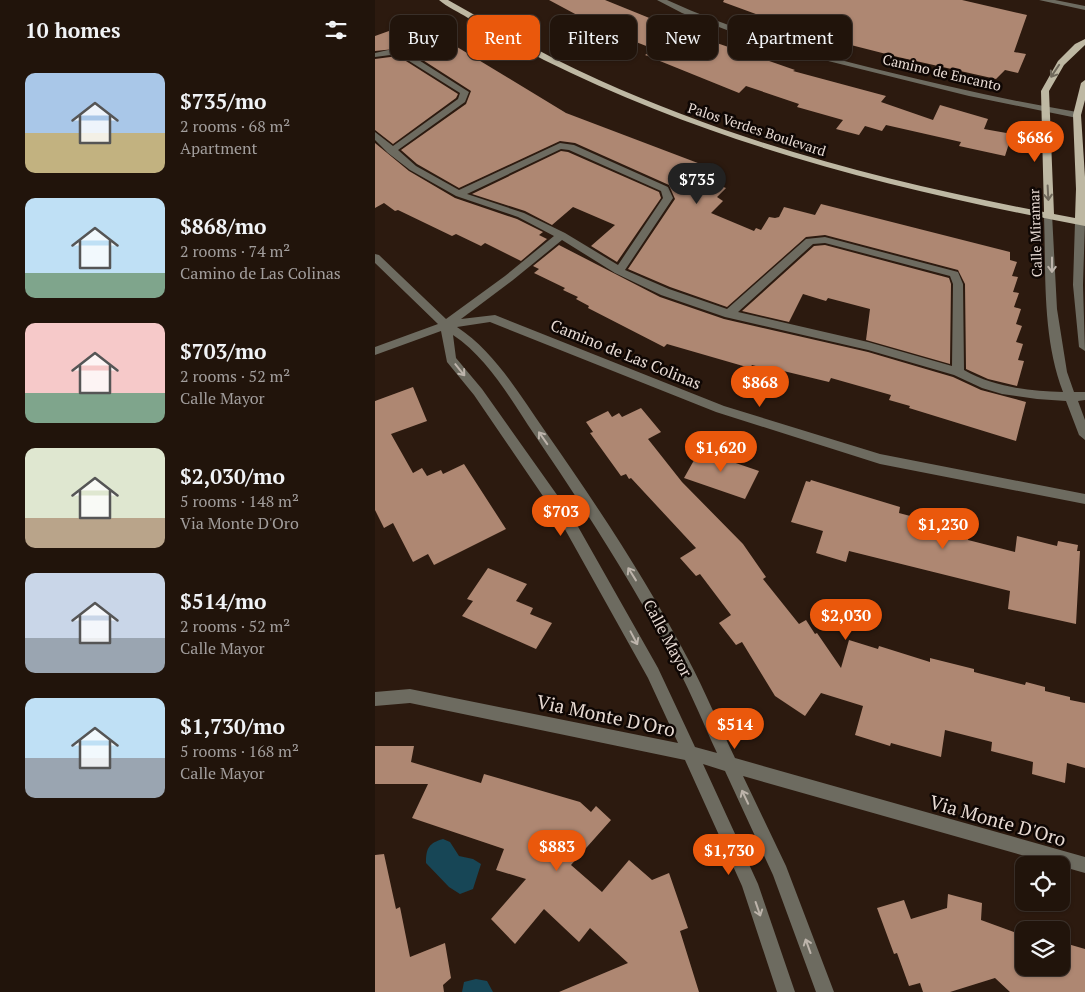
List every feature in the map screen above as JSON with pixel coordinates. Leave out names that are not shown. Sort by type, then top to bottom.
[{"type":"main road","name":"Palos Verdes Boulevard","points":[[443,0],[524,48],[579,76],[703,127],[770,150],[889,182],[978,203],[1083,222]]},
{"type":"main road","name":"Calle Miramar","points":[[1049,216],[1044,109],[1045,91],[1052,73],[1066,56],[1085,40]]},
{"type":"main road","points":[[1083,222],[1083,190],[1077,115],[1085,83]]},
{"type":"street","name":"Camino de Encanto","points":[[661,0],[740,32],[814,56],[920,83],[1077,115]]},
{"type":"street","points":[[1043,0],[1085,8]]},
{"type":"street","points":[[375,55],[400,52],[465,92],[461,100],[391,151]]},
{"type":"street","points":[[375,135],[391,151],[413,168],[459,194],[521,216],[561,235],[619,271],[665,292],[729,314],[868,346],[958,372],[968,380],[1025,394],[1069,397],[1085,396]]},
{"type":"street","points":[[459,194],[560,146],[571,148],[665,189],[668,198],[619,271]]},
{"type":"street","name":"Calle Miramar","points":[[1049,216],[1052,309],[1061,372],[1085,435]]},
{"type":"street","points":[[1083,222],[1078,285],[1085,347]]},
{"type":"street","points":[[375,351],[446,325],[509,278],[561,235]]},
{"type":"street","points":[[729,314],[810,241],[825,240],[954,274],[957,284],[958,372]]},
{"type":"street","name":"Calle Mayor","points":[[375,257],[446,325],[469,340],[503,380],[591,507],[638,584],[683,664],[780,872],[825,992]]},
{"type":"street","name":"Camino de Las Colinas","points":[[446,325],[491,318],[720,409],[880,460],[1085,499]]},
{"type":"street","name":"Calle Mayor","points":[[446,325],[451,359],[478,392],[567,520],[653,673],[750,884],[786,992]]},
{"type":"street","name":"Via Monte D'Oro","points":[[375,699],[410,696],[689,753],[1085,865]]},
{"type":"water","points":[[443,839],[450,842],[459,856],[473,859],[481,864],[473,889],[460,894],[449,887],[426,863],[427,853],[431,844]]},
{"type":"water","points":[[476,979],[487,981],[493,992],[462,992],[464,982]]},
{"type":"building","points":[[549,0],[605,0],[647,17],[647,46],[637,42],[637,15],[577,15]]},
{"type":"building","points":[[724,0],[962,0],[1027,15],[1014,52],[1026,54],[1018,73],[1005,70],[996,79],[852,45],[852,15],[758,15],[723,2]]},
{"type":"building","points":[[390,31],[390,49],[375,51],[375,36]]},
{"type":"building","points":[[718,43],[728,47],[728,60],[766,60],[795,70],[793,71],[886,96],[881,102],[933,120],[940,105],[988,119],[984,129],[1012,134],[1005,156],[959,146],[961,142],[886,125],[882,131],[865,126],[859,135],[836,129],[843,120],[797,107],[799,104],[746,86],[739,93],[657,60],[718,60]]},
{"type":"building","points":[[457,47],[467,53],[467,60],[479,60],[566,113],[711,168],[700,178],[726,188],[717,197],[723,201],[711,213],[754,231],[756,228],[761,230],[769,217],[779,217],[784,207],[815,215],[821,204],[1010,252],[1010,260],[1017,262],[1012,276],[1018,277],[1013,292],[1019,293],[1014,307],[1021,309],[1016,324],[1022,326],[1016,342],[1023,344],[1018,360],[1024,361],[1017,386],[988,379],[966,369],[965,284],[958,270],[825,235],[806,237],[727,307],[670,287],[628,269],[675,199],[669,185],[575,143],[560,141],[459,188],[417,164],[401,150],[466,104],[471,91],[423,60],[457,60]]},
{"type":"building","points":[[390,57],[390,60],[404,60],[458,94],[456,98],[393,144],[375,130],[375,59]]},
{"type":"building","points":[[375,143],[409,171],[455,198],[517,219],[543,232],[539,235],[547,239],[521,261],[485,243],[481,246],[456,234],[452,236],[398,210],[395,211],[384,203],[375,208]]},
{"type":"building","points":[[561,151],[568,152],[659,192],[661,198],[617,262],[591,246],[615,225],[573,207],[552,225],[525,211],[472,194]]},
{"type":"building","points":[[559,245],[660,297],[724,319],[868,352],[953,377],[981,390],[1026,402],[1016,441],[909,408],[910,406],[889,400],[891,395],[831,378],[829,382],[771,368],[770,370],[752,365],[750,368],[667,344],[664,347],[588,308],[589,306],[576,299],[578,297],[563,290],[565,288],[534,273],[539,269],[533,266]]},
{"type":"building","points":[[825,245],[949,278],[951,284],[950,364],[866,340],[870,309],[828,298],[826,301],[803,294],[789,322],[742,311],[814,246]]},
{"type":"building","points":[[413,387],[427,421],[391,434],[413,473],[422,468],[427,476],[441,470],[443,474],[464,464],[506,529],[434,565],[428,554],[413,562],[393,523],[384,528],[375,510],[375,401]]},
{"type":"building","points":[[641,408],[661,432],[648,439],[682,482],[743,544],[766,577],[763,579],[799,624],[806,620],[841,668],[849,640],[878,649],[879,646],[930,662],[930,658],[974,669],[974,672],[1025,685],[1026,682],[1045,687],[1045,691],[1085,703],[1085,768],[1067,763],[1065,783],[1032,774],[1033,762],[991,751],[992,742],[945,730],[941,757],[891,743],[890,746],[855,735],[863,706],[821,693],[805,716],[775,696],[742,642],[736,645],[719,623],[731,615],[700,574],[696,576],[680,558],[696,548],[631,478],[629,479],[626,474],[621,476],[590,433],[593,432],[586,422],[608,411],[612,417],[619,413],[622,417]]},
{"type":"building","points":[[702,446],[730,455],[727,460],[759,471],[745,499],[684,478]]},
{"type":"building","points":[[811,480],[900,507],[899,513],[944,525],[946,518],[971,524],[968,540],[1015,552],[1017,536],[1057,546],[1058,541],[1078,545],[1077,551],[1080,551],[1076,624],[1008,609],[1010,591],[849,551],[846,562],[816,553],[823,531],[791,522],[806,481],[810,482]]},
{"type":"building","points":[[488,568],[527,584],[516,601],[533,608],[530,614],[552,623],[536,649],[462,616],[473,601],[467,599]]},
{"type":"building","points":[[375,746],[414,746],[411,762],[481,783],[484,774],[580,802],[591,812],[596,806],[611,820],[571,865],[602,892],[629,860],[652,880],[669,873],[688,928],[680,931],[699,992],[559,992],[628,963],[590,928],[579,942],[544,909],[515,944],[491,919],[526,879],[496,870],[504,849],[412,818],[428,784],[375,784]]},
{"type":"building","points":[[384,854],[396,909],[400,907],[410,957],[445,943],[451,978],[443,985],[444,992],[375,992],[375,855]]},
{"type":"building","points":[[948,894],[982,903],[981,920],[1015,932],[1015,976],[1070,976],[1070,945],[1085,949],[1085,992],[1010,992],[995,978],[950,992],[923,992],[920,983],[909,986],[897,953],[894,954],[877,908],[904,900],[911,919],[947,908]]}]
